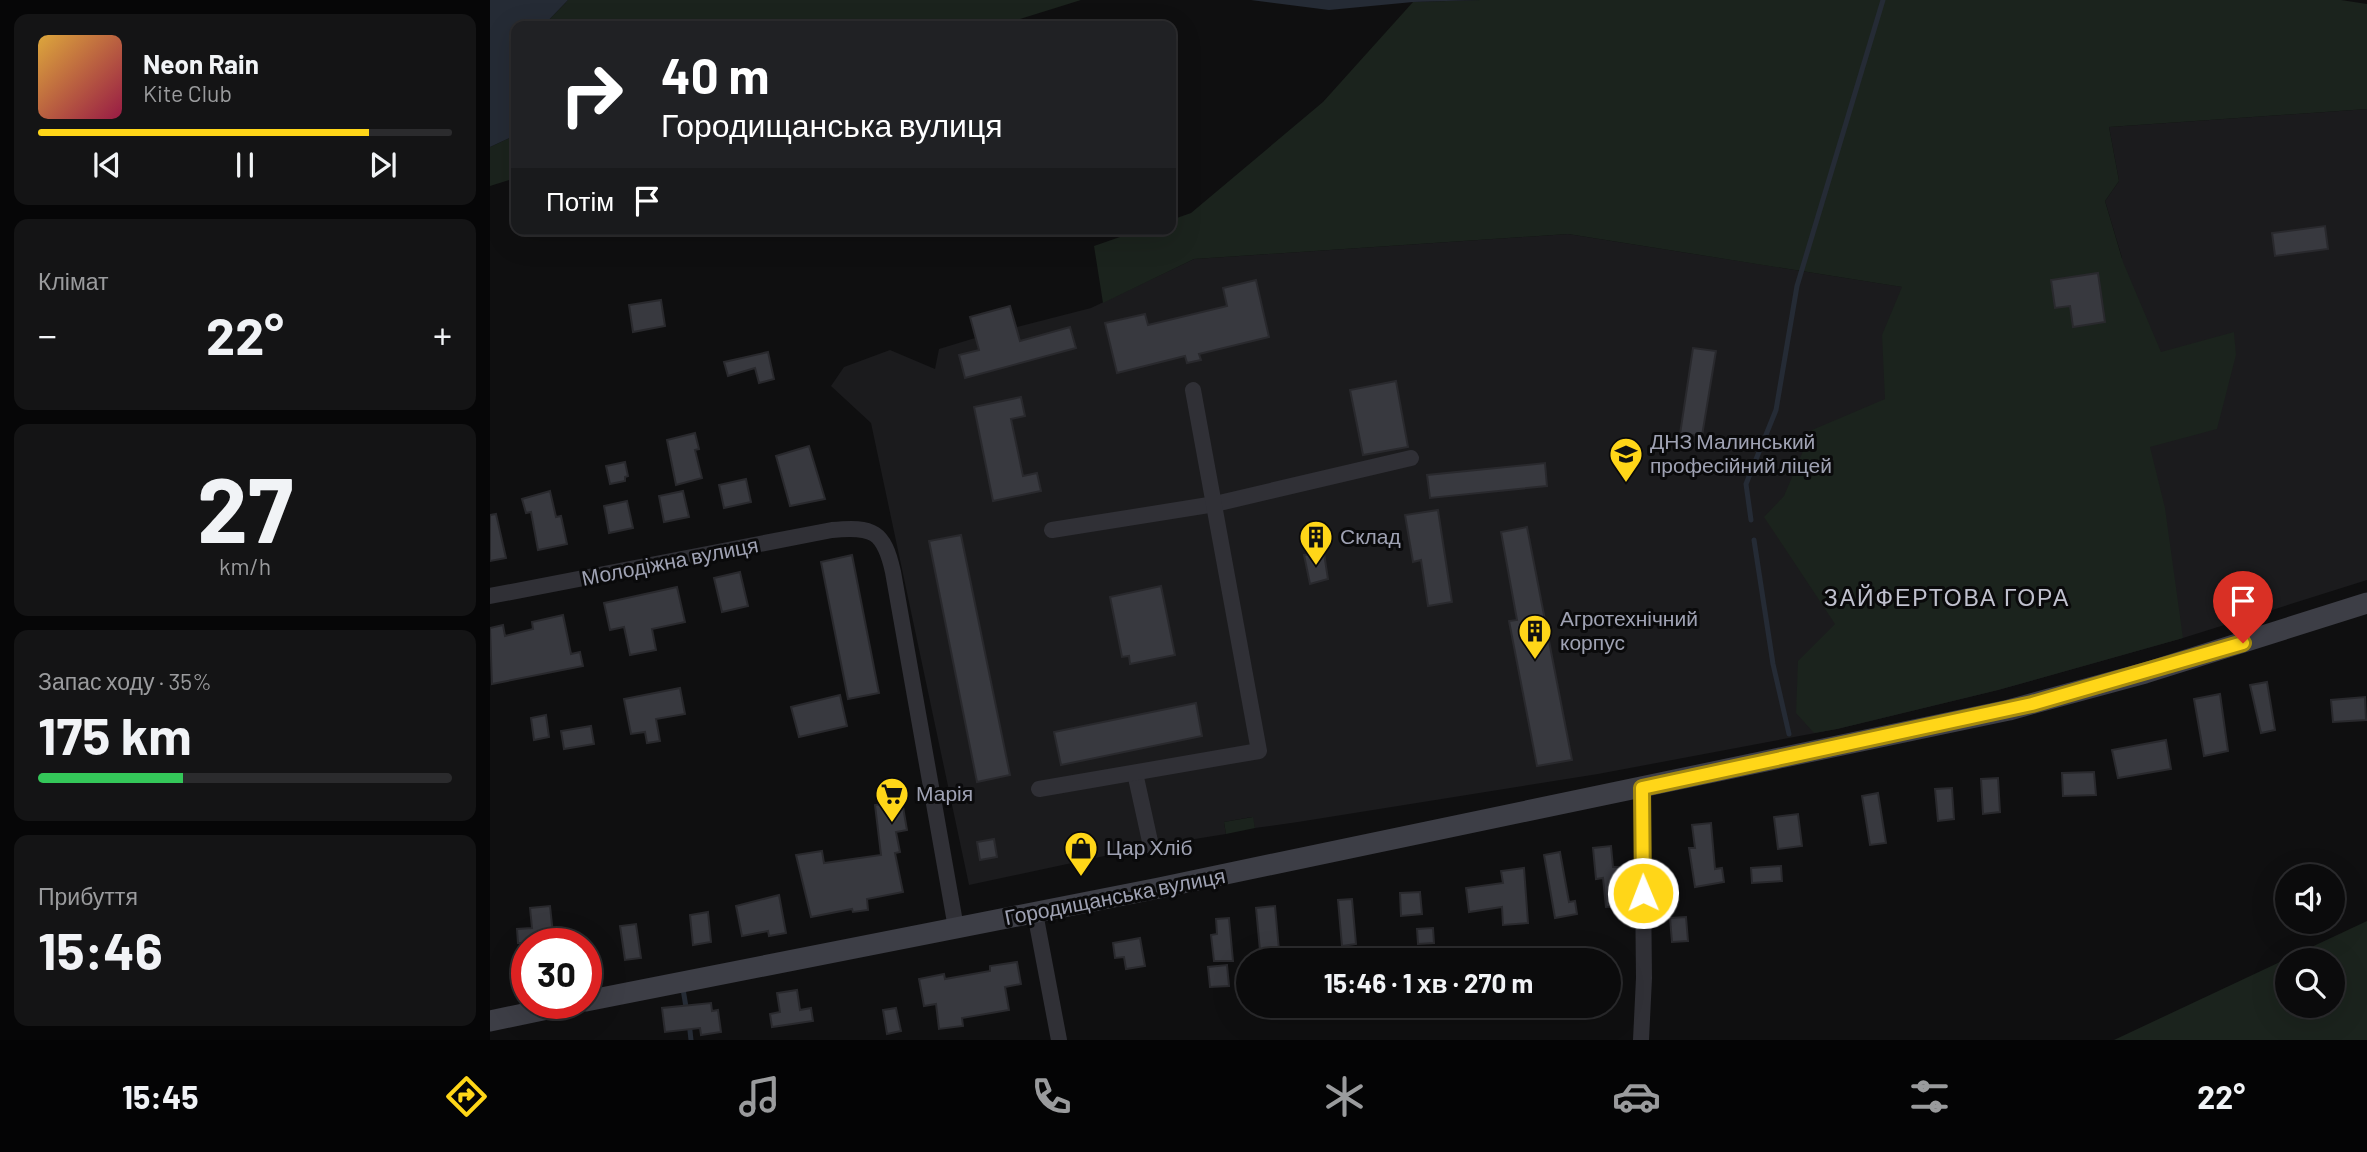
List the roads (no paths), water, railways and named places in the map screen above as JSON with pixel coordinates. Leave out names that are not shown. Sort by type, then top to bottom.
[{"type":"street","points":[[1039,789],[1259,751],[1193,390]]},
{"type":"street","points":[[1052,530],[1215,504],[1411,458]]},
{"type":"street","name":"Молодіжна вулиця","points":[[490,596],[851,528],[872,531],[879,536],[889,555],[956,928]]},
{"type":"street","name":"Городищанська вулиця","points":[[602,997],[1035,913],[1642,788],[2056,699],[2367,603]]},
{"type":"street","points":[[1135,773],[1150,846]]},
{"type":"street","points":[[1642,788],[1642,1040]]},
{"type":"street","points":[[1035,913],[1059,1040]]},
{"type":"street","points":[[490,1021],[511,1017]]},
{"type":"waterway","points":[[1751,520],[1746,484],[1776,410],[1797,286],[1883,0]]},
{"type":"waterway","points":[[1754,540],[1773,664],[1789,734]]},
{"type":"waterway","points":[[683,989],[687,1013]]},
{"type":"waterway","points":[[689,1022],[691,1040]]},
{"type":"place","name":"ДНЗ Малинський професійний ліцей","points":[[1626,484]]},
{"type":"place","name":"Склад","points":[[1316,567]]},
{"type":"place","name":"Агротехнічний корпус","points":[[1535,661]]},
{"type":"place","name":"Марія","points":[[892,824]]},
{"type":"place","name":"Цар Хліб","points":[[1081,878]]},
{"type":"district","name":"ЗАЙФЕРТОВА ГОРА","points":[[1947,598]]}]
